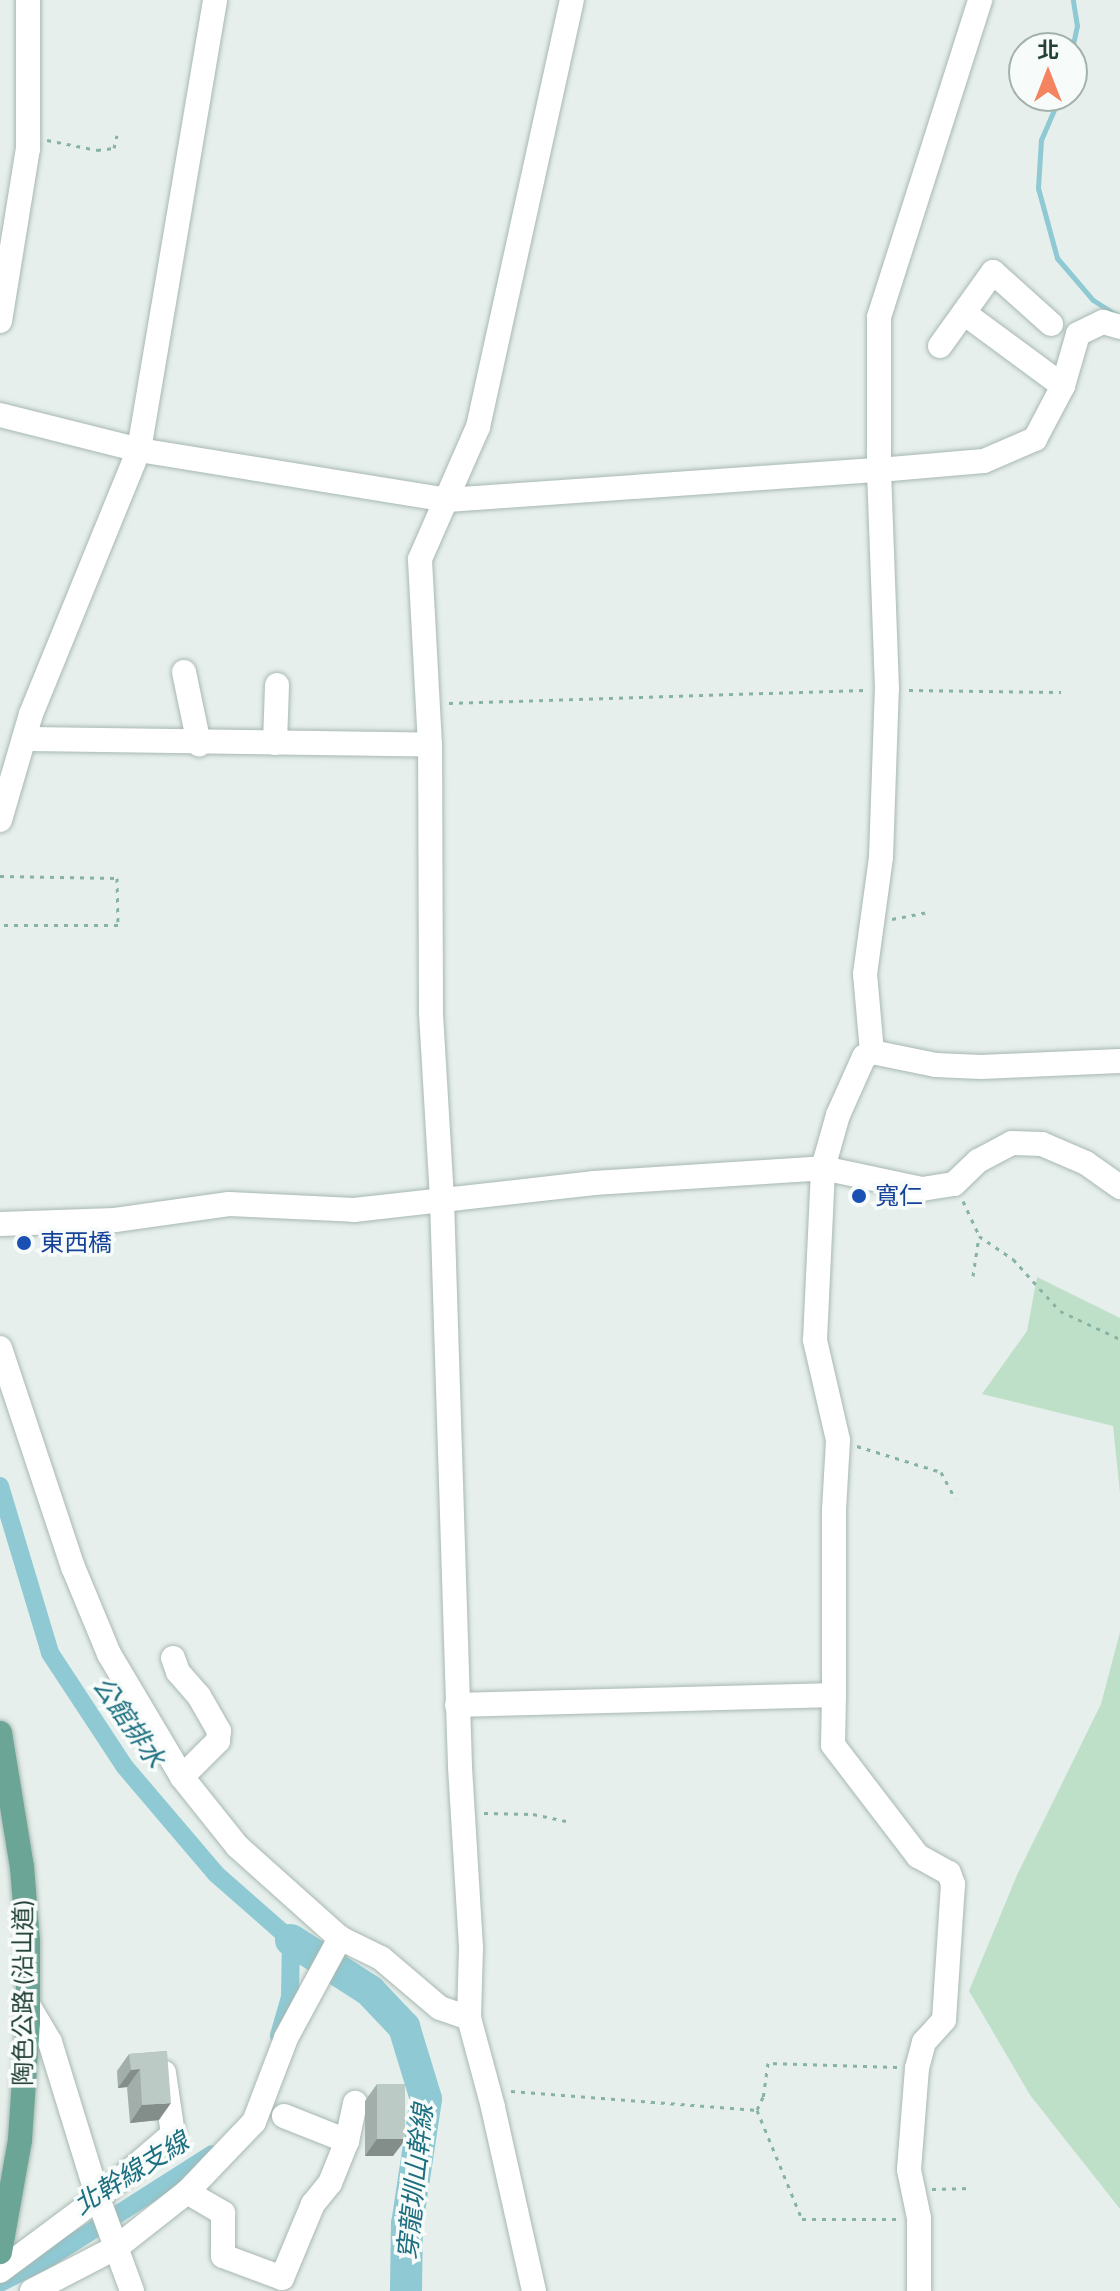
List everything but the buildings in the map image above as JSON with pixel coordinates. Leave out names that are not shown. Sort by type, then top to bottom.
[{"type":"main road","name":"陶色公路 (沿山道)","points":[[0,1733],[22,1867],[28,2005],[20,2140],[0,2252]]},
{"type":"street","points":[[0,321],[28,136],[28,0]]},
{"type":"street","points":[[0,820],[24,739],[139,450],[215,0]]},
{"type":"street","points":[[534,2291],[469,2018],[471,1947],[457,1705],[442,1199],[431,1012],[430,745],[420,559],[478,427],[572,0]]},
{"type":"street","points":[[872,1052],[865,974],[881,857],[887,689],[879,470],[879,317],[980,0]]},
{"type":"street","points":[[940,346],[993,272],[1051,324]]},
{"type":"street","points":[[964,313],[1063,386]]},
{"type":"street","points":[[0,415],[139,450],[447,500],[879,470],[984,461],[1035,439],[1063,386],[1078,334],[1103,322],[1120,327]]},
{"type":"street","points":[[184,672],[199,744]]},
{"type":"street","points":[[275,743],[277,685]]},
{"type":"street","points":[[24,739],[199,744],[430,745]]},
{"type":"street","points":[[919,2291],[919,2218],[909,2170],[917,2068],[924,2042],[944,2020],[953,1884],[949,1873],[918,1856],[833,1745],[834,1510],[838,1440],[815,1340],[823,1168],[838,1115],[864,1057],[872,1052],[936,1065],[981,1067],[1120,1061]]},
{"type":"street","points":[[0,1224],[115,1220],[229,1204],[354,1210],[594,1183],[823,1168],[922,1189],[954,1184],[978,1161],[1012,1143],[1042,1144],[1086,1163],[1120,1187]]},
{"type":"street","points":[[0,1348],[73,1567],[109,1654],[182,1777],[237,1846],[340,1938],[381,1958],[440,2008],[469,2018]]},
{"type":"street","points":[[173,1658],[178,1672],[199,1696],[219,1731],[218,1741],[182,1777]]},
{"type":"street","points":[[457,1705],[834,1695]]},
{"type":"street","points":[[32,2291],[117,2247],[187,2192],[254,2122],[286,2038],[340,1938]]},
{"type":"street","points":[[28,2005],[50,2042],[98,2198],[132,2291]]},
{"type":"street","points":[[0,2271],[98,2198],[173,2134],[163,2069]]},
{"type":"street","points":[[187,2192],[223,2213],[223,2256],[282,2278],[313,2204],[330,2183],[347,2141],[355,2103]]},
{"type":"street","points":[[284,2116],[347,2141]]},
{"type":"path","points":[[28,136],[97,150],[114,148],[117,135]]},
{"type":"path","points":[[427,703],[887,689],[1061,692]]},
{"type":"path","points":[[0,876],[117,878],[118,925],[0,925]]},
{"type":"path","points":[[872,923],[928,912]]},
{"type":"path","points":[[954,1184],[979,1236],[1013,1259],[1060,1311],[1120,1339]]},
{"type":"path","points":[[973,1276],[979,1236]]},
{"type":"path","points":[[838,1440],[941,1472],[955,1498]]},
{"type":"path","points":[[462,1812],[533,1814],[567,1821]]},
{"type":"path","points":[[917,2068],[768,2063],[763,2097],[757,2110],[802,2219],[919,2218]]},
{"type":"path","points":[[487,2089],[757,2110]]},
{"type":"path","points":[[913,2190],[972,2188]]},
{"type":"green space","points":[[1037,1277],[1120,1318],[1120,1493],[1113,1426],[982,1394],[1027,1331]]},
{"type":"green space","points":[[1120,1632],[1120,2209],[1030,2095],[969,1991],[1017,1875],[1101,1704]]},
{"type":"waterway","points":[[1073,0],[1076,32]]},
{"type":"waterway","points":[[1053,112],[1041,140],[1038,188],[1057,258],[1093,300],[1116,315]]},
{"type":"waterway","name":"公館排水","points":[[0,1486],[50,1653],[125,1767],[216,1874],[291,1940],[290,1997],[279,2035]]},
{"type":"waterway","name":"穿龍圳山幹線","points":[[291,1940],[370,1991],[404,2027],[426,2099],[407,2224],[406,2291]]},
{"type":"waterway","name":"北幹線支線","points":[[0,2283],[49,2258],[212,2154]]},
{"type":"place","name":"寬仁","points":[[859,1196]]},
{"type":"place","name":"東西橋","points":[[24,1243]]}]
